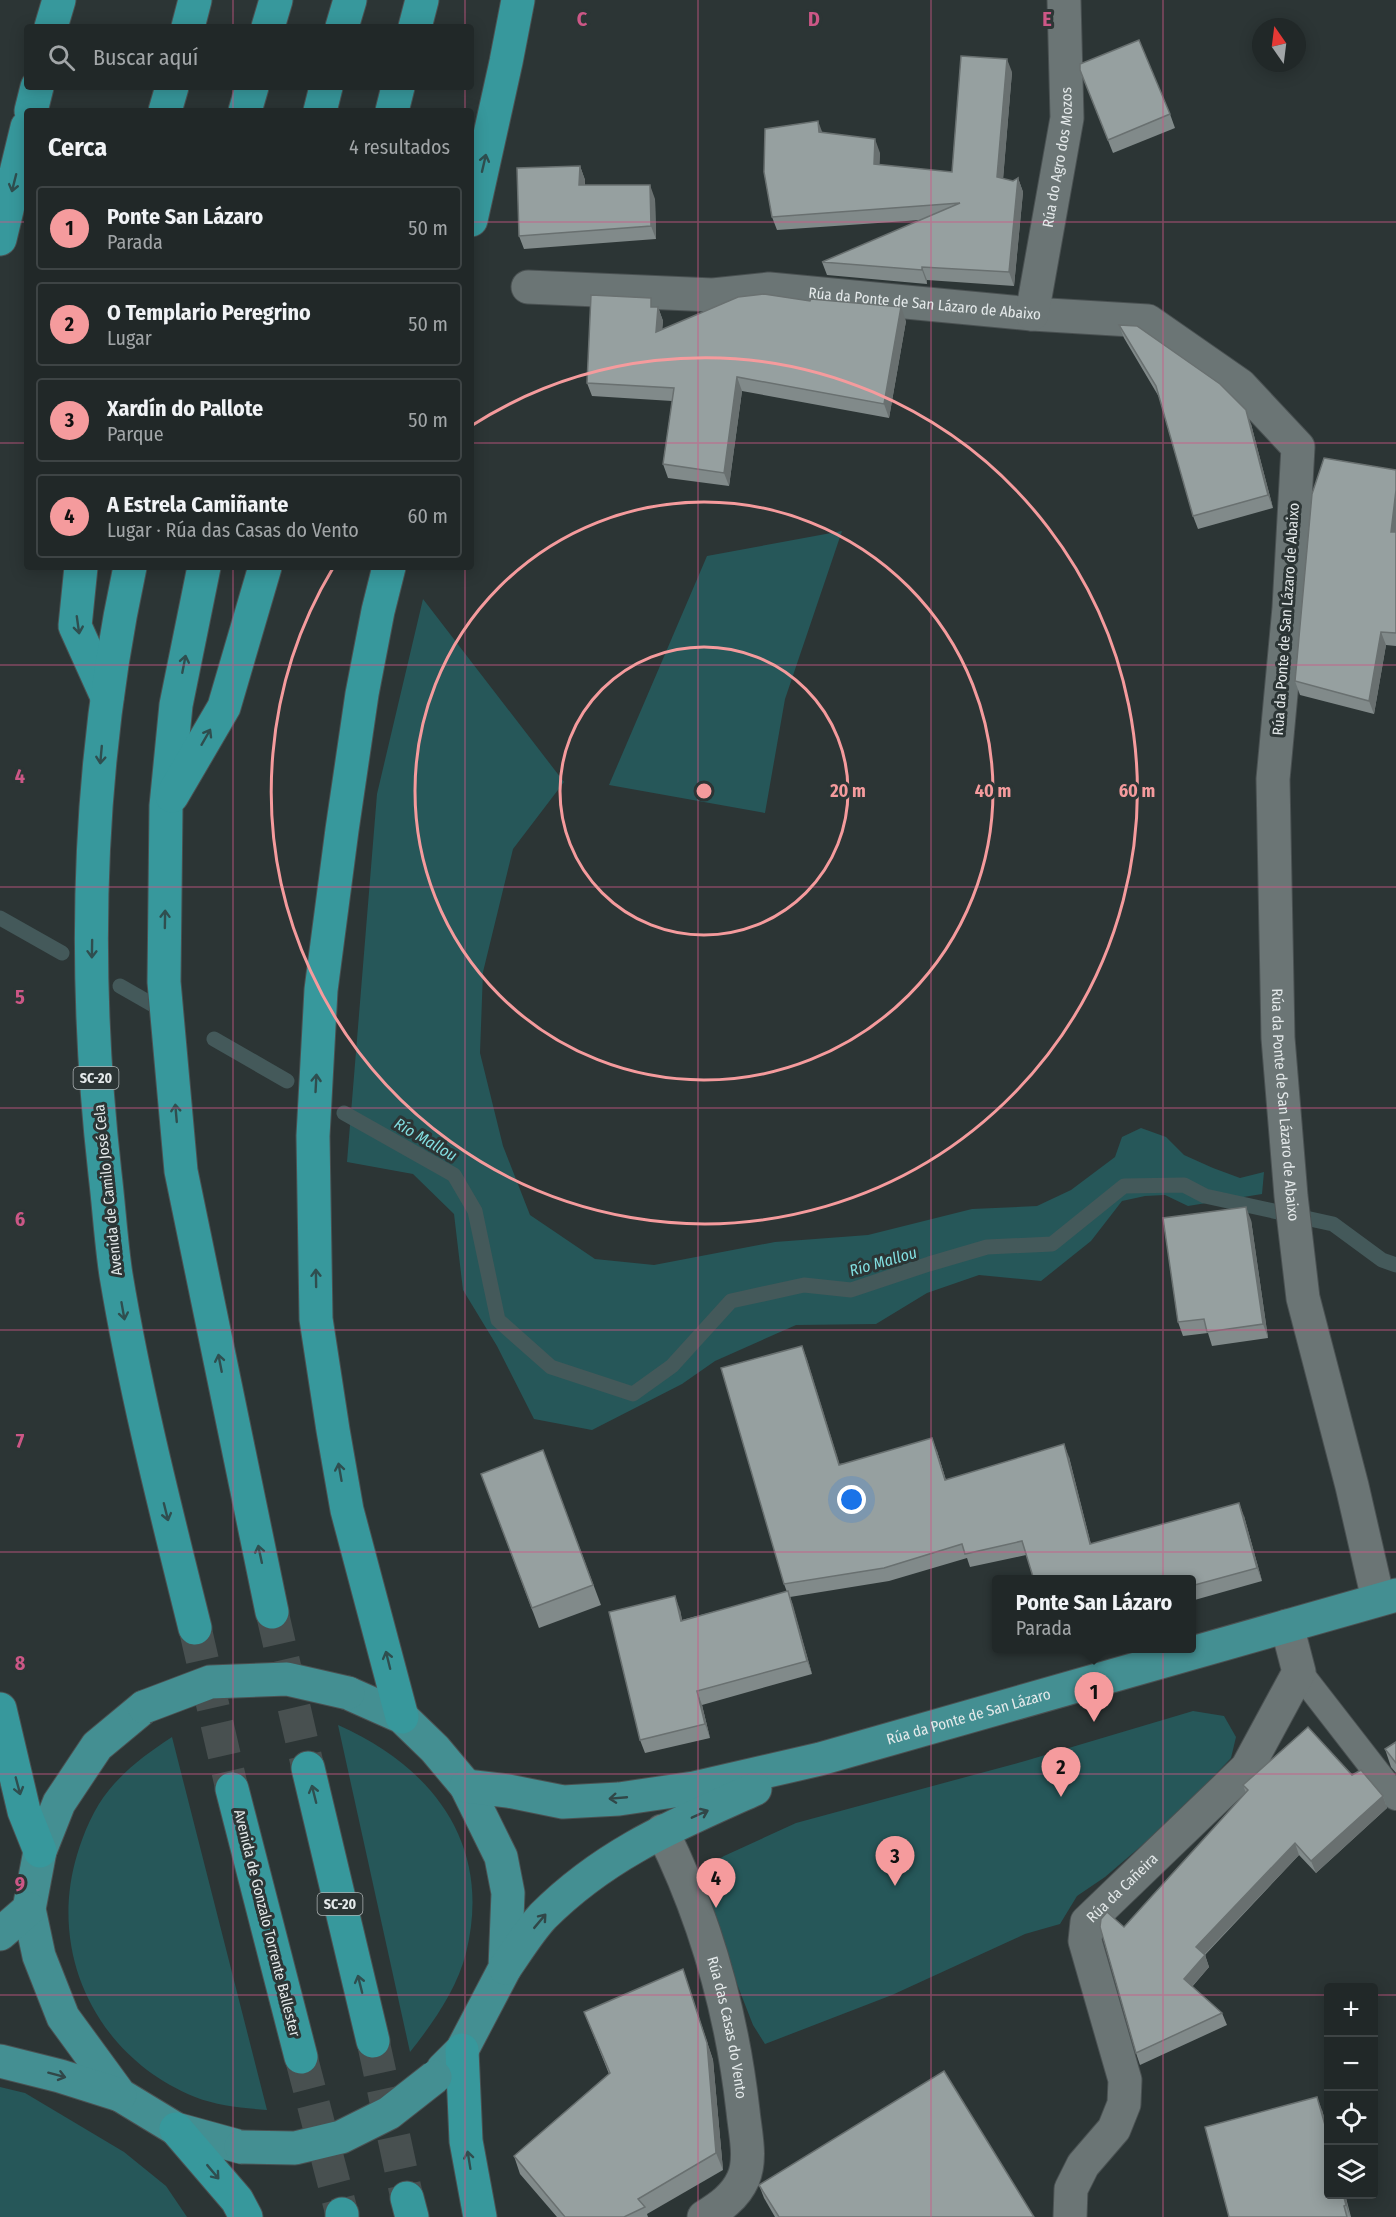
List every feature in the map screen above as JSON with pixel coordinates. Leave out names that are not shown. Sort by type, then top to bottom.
[{"type":"highway","points":[[52,24],[59,0]]},
{"type":"highway","points":[[189,24],[195,0]]},
{"type":"highway","points":[[269,24],[276,0]]},
{"type":"highway","points":[[343,24],[350,0]]},
{"type":"highway","points":[[416,24],[422,0]]},
{"type":"highway","points":[[474,206],[518,0]]},
{"type":"highway","points":[[32,108],[36,90]]},
{"type":"highway","points":[[166,108],[171,90]]},
{"type":"highway","points":[[246,108],[251,90]]},
{"type":"highway","points":[[321,108],[325,90]]},
{"type":"highway","points":[[393,108],[397,90]]},
{"type":"highway","points":[[0,239],[24,139]]},
{"type":"highway","points":[[81,570],[75,626],[107,697]]},
{"type":"highway","name":"Avenida de Camilo José Cela","points":[[129,570],[107,697],[92,854],[91,986],[98,1110],[116,1272],[134,1375],[195,1628]]},
{"type":"highway","points":[[203,570],[176,705],[166,806],[164,981],[181,1171],[272,1612]]},
{"type":"highway","points":[[166,806],[224,707],[264,570]]},
{"type":"highway","points":[[388,570],[363,694],[321,990],[314,1136],[316,1319],[347,1510],[402,1717]]},
{"type":"highway","points":[[0,1709],[24,1811],[40,1851]]},
{"type":"highway","name":"SC-20","points":[[308,1768],[373,2041]]},
{"type":"highway","name":"Avenida de Gonzalo Torrente Ballester","points":[[232,1789],[301,2057]]},
{"type":"highway","points":[[462,2050],[466,2141],[480,2217]]},
{"type":"highway","points":[[176,2129],[237,2200],[246,2217]]},
{"type":"main road","name":"Rúa da Ponte de San Lázaro","points":[[1196,1652],[1387,1597]]},
{"type":"main road","name":"Rúa da Ponte de San Lázaro","points":[[466,1786],[508,1791],[563,1802],[619,1799],[694,1788],[820,1759],[1192,1653]]},
{"type":"main road","points":[[120,2095],[63,2017],[39,1956],[29,1909],[40,1851],[59,1803],[97,1746],[144,1707],[210,1682],[287,1679],[348,1693],[402,1717],[435,1749],[466,1786],[501,1857],[508,1893],[505,1968]]},
{"type":"main road","name":"Rúa da Ponte de San Lázaro","points":[[120,2095],[176,2129],[241,2147],[295,2148],[340,2137],[389,2113],[435,2077],[462,2050],[505,1968],[542,1918],[591,1873],[662,1831],[820,1759]]},
{"type":"main road","points":[[0,1934],[29,1909]]},
{"type":"main road","points":[[0,2061],[60,2076],[120,2095]]},
{"type":"street","name":"Rúa do Agro dos Mozos","points":[[1032,314],[1067,118],[1064,0]]},
{"type":"street","name":"Rúa da Ponte de San Lázaro de Abaixo","points":[[528,287],[713,295],[769,289],[1032,314],[1148,321],[1240,385],[1298,447],[1289,608],[1273,779],[1278,1038],[1291,1196],[1303,1298],[1350,1476],[1387,1597]]},
{"type":"street","points":[[1287,1626],[1299,1672]]},
{"type":"street","name":"Rúa da Cañeira","points":[[1070,2217],[1071,2189],[1083,2165],[1113,2129],[1124,2104],[1125,2080],[1085,1941],[1087,1922],[1247,1768],[1299,1672]]},
{"type":"street","name":"Rúa das Casas do Vento","points":[[662,1831],[681,1869],[717,1970],[734,2045],[746,2140],[747,2159],[744,2177],[736,2193],[704,2217]]},
{"type":"lane","points":[[1299,1672],[1396,1797]]},
{"type":"shaded area","points":[[842,531],[785,699],[765,813],[609,785],[707,556]]},
{"type":"shaded area","points":[[423,599],[564,782],[513,849],[483,972],[480,1053],[503,1146],[530,1215],[595,1259],[654,1265],[775,1242],[868,1235],[972,1209],[1037,1206],[1071,1190],[1115,1157],[1122,1137],[1141,1128],[1166,1137],[1184,1155],[1240,1178],[1264,1172],[1262,1194],[1188,1206],[1165,1195],[1122,1201],[1091,1241],[1041,1281],[979,1275],[927,1293],[876,1324],[796,1325],[715,1361],[682,1384],[592,1430],[534,1419],[497,1346],[463,1290],[454,1214],[413,1174],[347,1162],[377,794]]},
{"type":"shaded area","points":[[1193,1711],[1224,1716],[1236,1737],[1231,1758],[1175,1817],[1105,1877],[1077,1896],[1060,1924],[1025,1934],[892,1995],[765,2044],[753,2025],[694,1874],[724,1856],[796,1823],[1025,1761]]},
{"type":"shaded area","points":[[338,1725],[372,1742],[402,1763],[427,1787],[448,1814],[462,1844],[471,1878],[472,1914],[462,1966],[443,2005],[410,2052]]},
{"type":"shaded area","points":[[172,1737],[267,2110],[213,2103],[161,2080],[131,2057],[107,2030],[88,1999],[76,1965],[69,1930],[69,1893],[77,1855],[86,1829],[94,1812],[116,1782],[139,1761]]},
{"type":"shaded area","points":[[0,2087],[25,2093],[124,2152],[166,2186],[187,2217],[0,2217]]},
{"type":"building","points":[[1139,40],[1170,114],[1108,140],[1080,70],[1080,64]]},
{"type":"building","points":[[961,56],[1007,59],[997,177],[1013,181],[1018,178],[1009,272],[922,267],[922,270],[822,262],[960,203],[772,217],[764,172],[765,129],[818,121],[819,132],[875,139],[874,164],[952,172]]},
{"type":"building","points":[[580,166],[579,185],[650,185],[651,226],[519,236],[517,168]]},
{"type":"building","points":[[764,294],[810,301],[811,299],[901,307],[884,404],[737,377],[724,473],[663,464],[674,388],[587,383],[591,295],[651,298],[651,307],[658,307],[656,332],[738,297]]},
{"type":"building","points":[[1119,325],[1137,326],[1220,384],[1246,410],[1268,495],[1193,516],[1156,386]]},
{"type":"building","points":[[1324,458],[1396,470],[1391,532],[1396,532],[1396,633],[1381,632],[1369,701],[1295,681],[1312,494]]},
{"type":"building","points":[[1246,1207],[1263,1324],[1207,1332],[1204,1319],[1178,1322],[1163,1218]]},
{"type":"building","points":[[802,1346],[839,1465],[932,1438],[945,1480],[1064,1444],[1090,1544],[1239,1503],[1257,1568],[1196,1585],[1196,1575],[1032,1575],[1022,1541],[965,1554],[962,1544],[884,1568],[784,1584],[721,1368]]},
{"type":"building","points":[[543,1450],[593,1585],[532,1608],[481,1474]]},
{"type":"building","points":[[788,1591],[807,1661],[697,1691],[705,1724],[640,1740],[609,1612],[675,1596],[681,1621]]},
{"type":"building","points":[[1308,1727],[1352,1775],[1361,1770],[1383,1796],[1311,1861],[1295,1843],[1196,1947],[1205,1955],[1184,1979],[1222,2013],[1136,2053],[1100,1927],[1101,1919],[1107,1912],[1124,1927],[1248,1790],[1243,1785]]},
{"type":"building","points":[[1396,1742],[1396,1763],[1385,1749]]},
{"type":"building","points":[[683,1969],[707,2043],[716,2153],[638,2199],[645,2207],[624,2217],[565,2217],[514,2156],[610,2073],[584,2012]]},
{"type":"building","points":[[944,2071],[1034,2217],[779,2217],[759,2185]]},
{"type":"building","points":[[1317,2097],[1324,2122],[1324,2199],[1344,2199],[1347,2217],[1229,2217],[1205,2127]]},
{"type":"waterway","name":"Río Mallou","points":[[0,918],[62,953]]},
{"type":"waterway","name":"Río Mallou","points":[[120,986],[155,1006]]},
{"type":"waterway","name":"Río Mallou","points":[[214,1039],[287,1081]]},
{"type":"waterway","name":"Río Mallou","points":[[344,1113],[454,1175],[475,1211],[498,1320],[551,1367],[633,1394],[672,1366],[731,1301],[804,1285],[851,1290],[987,1247],[1052,1244],[1124,1186],[1184,1185],[1205,1196],[1333,1224],[1382,1260],[1396,1265]]},
{"type":"tunnel","points":[[272,1612],[308,1768]]},
{"type":"tunnel","points":[[195,1628],[232,1789]]},
{"type":"tunnel","points":[[373,2041],[407,2198]]},
{"type":"tunnel","points":[[301,2057],[342,2214]]},
{"type":"place","name":"Ponte San Lázaro","points":[[1094,1722]]},
{"type":"place","name":"O Templario Peregrino","points":[[1061,1797]]},
{"type":"place","name":"Xardín do Pallote","points":[[895,1886]]},
{"type":"place","name":"A Estrela Camiñante","points":[[716,1908]]}]
